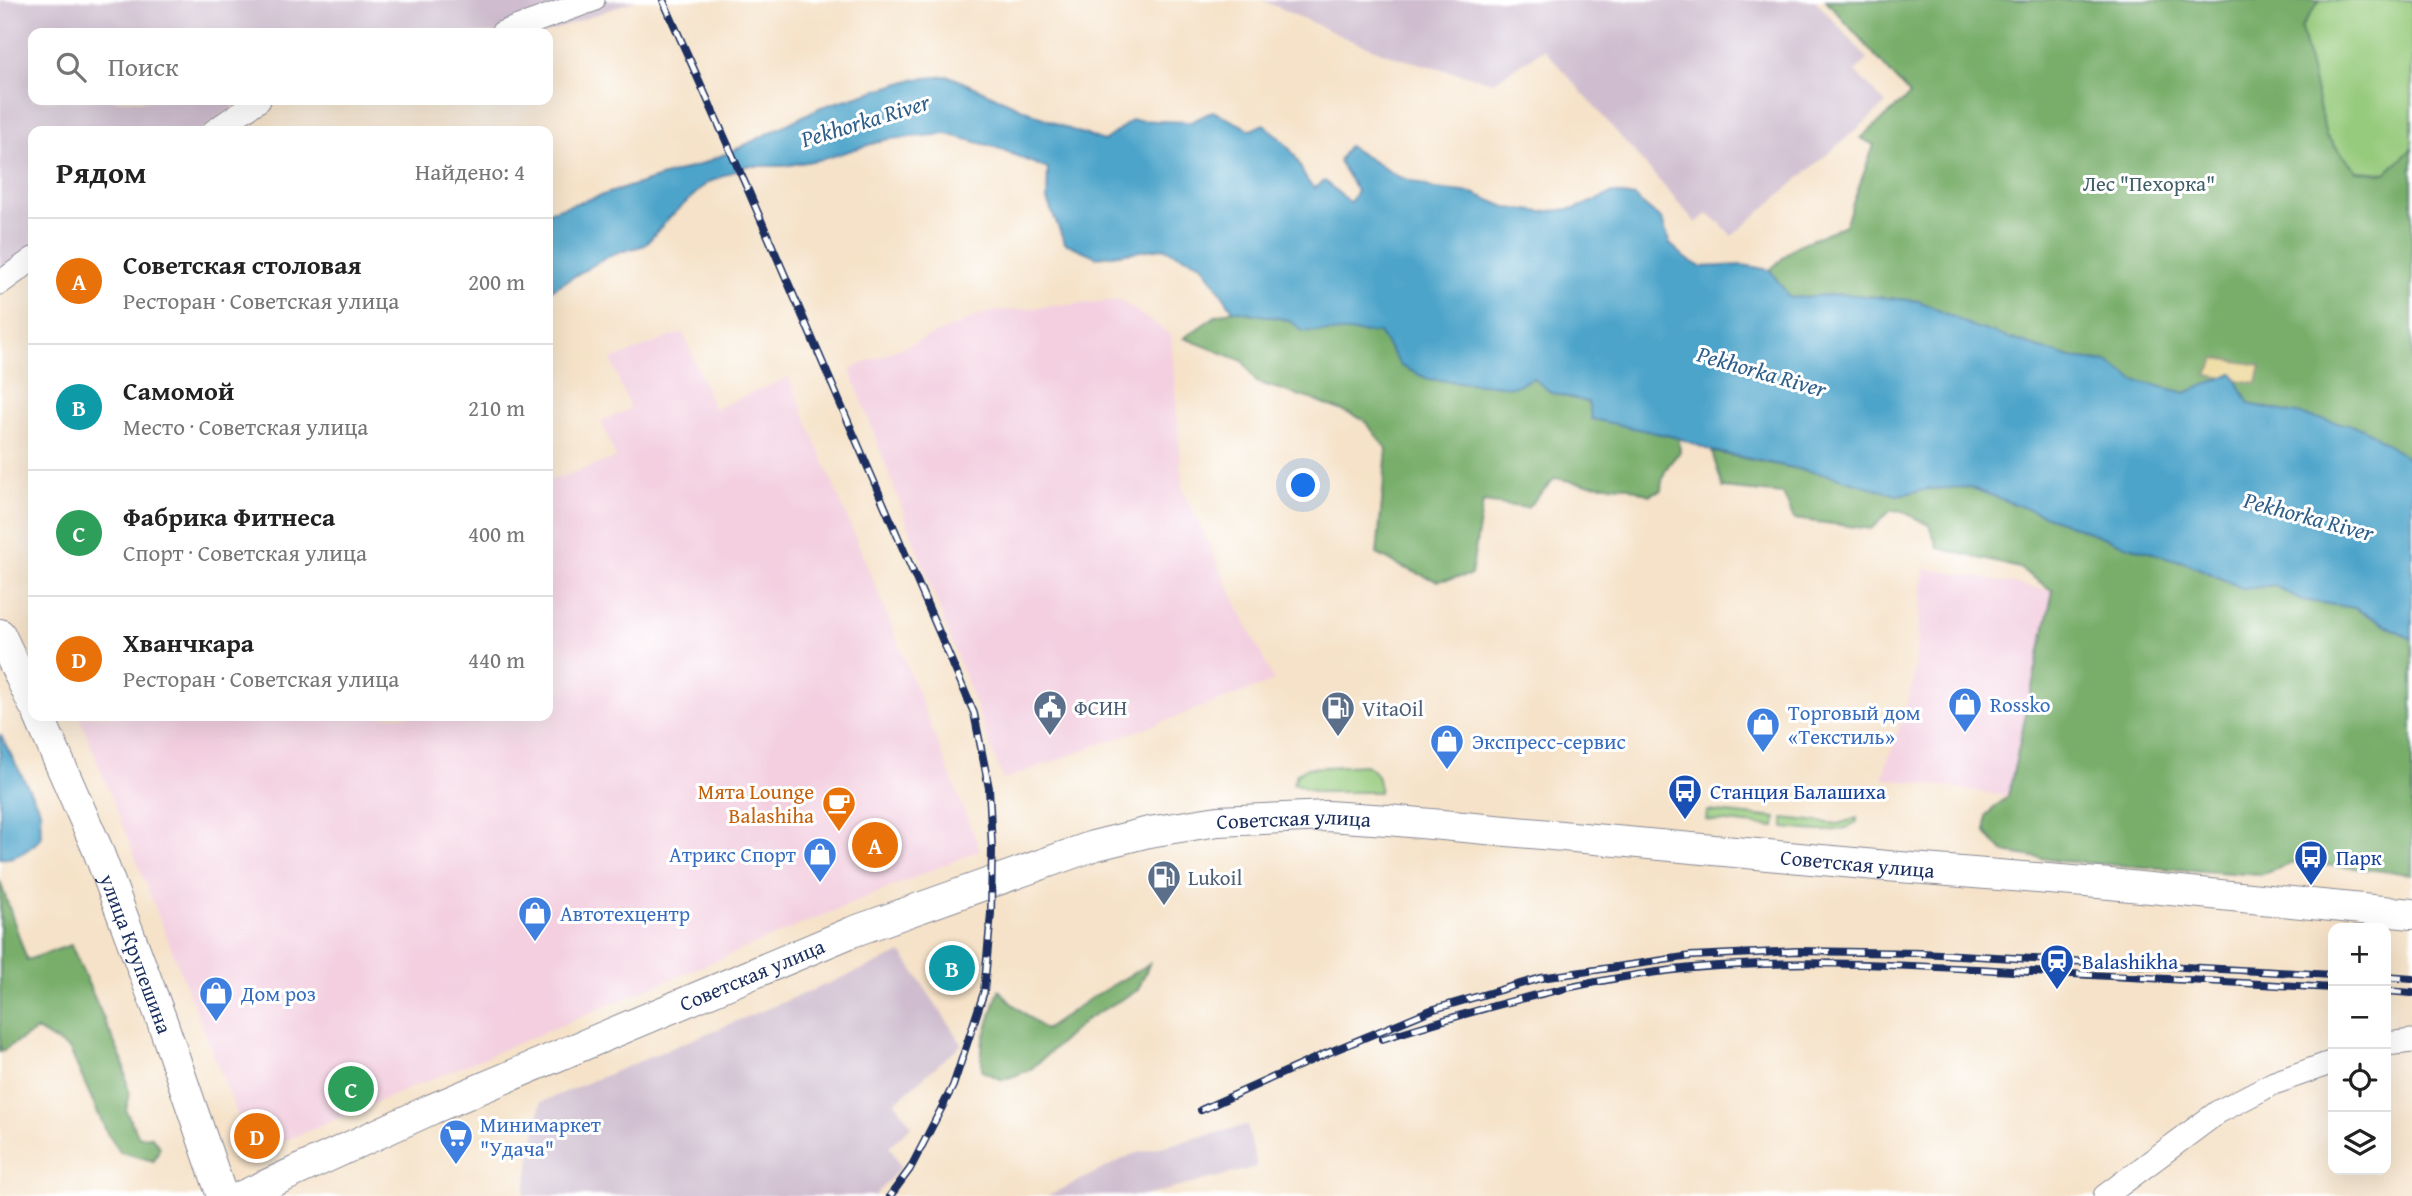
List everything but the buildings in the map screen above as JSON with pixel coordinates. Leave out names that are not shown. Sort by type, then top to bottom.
[{"type":"main road","points":[[0,634],[28,693]]},
{"type":"main road","name":"улица Крупешина","points":[[41,721],[102,860],[162,1021],[222,1196]]},
{"type":"main road","name":"Советская улица","points":[[243,1196],[432,1109],[852,932],[1093,846],[1149,832],[1218,821],[1327,816],[1388,820],[2110,884],[2412,914]]},
{"type":"street","points":[[516,28],[593,0]]},
{"type":"street","points":[[221,126],[252,105]]},
{"type":"street","points":[[0,283],[28,263]]},
{"type":"street","points":[[2391,1043],[2412,1041]]},
{"type":"street","points":[[2105,1196],[2218,1112],[2274,1083],[2328,1064]]},
{"type":"shaded area","points":[[0,0],[636,0],[553,30],[553,28],[344,27],[28,28],[28,105],[236,105],[207,126],[28,126],[28,256],[0,276]]},
{"type":"shaded area","points":[[1262,0],[1815,0],[1868,59],[1855,71],[1886,104],[1732,236],[1707,214],[1696,223],[1544,49],[1493,82],[1398,58],[1348,39]]},
{"type":"shaded area","points":[[1120,300],[1171,335],[1183,491],[1274,681],[1003,780],[850,369],[988,312]]},
{"type":"shaded area","points":[[683,332],[714,409],[789,377],[980,850],[253,1154],[81,721],[553,721],[553,479],[616,458],[601,421],[630,409],[611,360]]},
{"type":"shaded area","points":[[1924,568],[2053,591],[2008,796],[1882,778],[1913,685]]},
{"type":"shaded area","points":[[902,953],[962,1044],[895,1102],[912,1126],[889,1146],[901,1167],[874,1196],[524,1196],[541,1102]]},
{"type":"shaded area","points":[[1247,1125],[1257,1167],[1144,1196],[1048,1196],[1133,1154]]},
{"type":"green space","name":"Лес \"Пехорка\"","points":[[1826,0],[2320,0],[2301,28],[2326,136],[2357,171],[2386,173],[2412,149],[2412,461],[2363,428],[2249,404],[2233,373],[2186,393],[2134,380],[2108,362],[2071,358],[1973,327],[1919,301],[1843,294],[1790,298],[1770,270],[1796,246],[1845,225],[1874,145],[1861,138],[1910,95]]},
{"type":"green space","points":[[2320,0],[2412,0],[2412,149],[2386,173],[2356,171],[2326,136],[2300,28]]},
{"type":"green space","points":[[1233,310],[1289,320],[1304,331],[1379,332],[1401,366],[1533,378],[1552,393],[1588,402],[1593,419],[1679,438],[1680,452],[1666,469],[1661,490],[1649,495],[1626,486],[1585,484],[1555,478],[1527,508],[1483,502],[1471,575],[1437,581],[1377,554],[1387,449],[1363,419],[1256,382],[1243,361],[1184,338],[1217,315]]},
{"type":"green space","points":[[1712,452],[1833,476],[1897,495],[1929,489],[1969,487],[2119,543],[2187,563],[2244,589],[2273,585],[2302,600],[2354,608],[2412,639],[2412,874],[2296,862],[2260,875],[2058,861],[2004,852],[1986,833],[1986,815],[2008,796],[2053,591],[2019,568],[1938,548],[1929,525],[1900,510],[1890,511],[1871,529],[1794,519],[1783,494],[1723,488]]},
{"type":"green space","points":[[1366,765],[1377,776],[1379,792],[1315,792],[1293,783],[1297,774],[1306,768]]},
{"type":"green space","points":[[1707,811],[1776,818],[1775,827],[1706,820]]},
{"type":"green space","points":[[1784,818],[1838,824],[1857,818],[1857,823],[1839,830],[1812,831],[1784,828]]},
{"type":"green space","points":[[0,881],[27,960],[71,945],[123,1062],[129,1095],[126,1111],[139,1137],[151,1136],[160,1147],[154,1161],[120,1152],[107,1133],[70,1050],[37,1030],[0,1052]]},
{"type":"green space","points":[[1149,964],[1138,990],[1087,1019],[1030,1070],[1003,1080],[982,1071],[982,1045],[999,990],[1045,1030],[1091,998]]},
{"type":"sand","points":[[2216,358],[2261,365],[2257,383],[2207,375]]},
{"type":"water","name":"Pekhorka River","points":[[949,76],[1066,128],[1104,141],[1132,120],[1191,122],[1213,111],[1251,130],[1264,124],[1290,149],[1310,185],[1314,188],[1325,181],[1350,203],[1357,191],[1339,161],[1348,146],[1397,176],[1435,189],[1473,193],[1508,208],[1543,212],[1577,208],[1613,193],[1634,197],[1662,220],[1670,244],[1687,259],[1701,267],[1743,265],[1770,270],[1790,298],[1843,294],[1919,301],[1974,327],[2071,358],[2108,362],[2134,380],[2186,393],[2233,373],[2249,404],[2363,428],[2412,461],[2412,639],[2355,608],[2302,600],[2273,585],[2244,589],[2187,563],[2119,543],[1969,487],[1929,489],[1897,495],[1833,476],[1712,451],[1679,438],[1592,419],[1588,402],[1552,393],[1533,378],[1513,387],[1428,379],[1401,366],[1379,333],[1303,331],[1289,320],[1233,310],[1202,264],[1163,248],[1097,257],[1065,243],[1047,200],[1048,169],[998,148],[947,134],[888,139],[823,159],[784,166],[746,166],[707,183],[669,218],[645,245],[610,255],[553,289],[553,210],[699,165],[821,107],[914,79]]},
{"type":"water","points":[[0,734],[40,810],[41,838],[22,852],[6,858],[0,858]]},
{"type":"railway","points":[[663,0],[974,713],[989,788],[991,913],[984,992],[953,1086],[910,1169],[890,1196]]},
{"type":"railway","points":[[1201,1110],[1431,1010],[1541,978],[1691,956],[1797,951],[1921,953],[2328,975]]},
{"type":"railway","points":[[1382,1039],[1497,1005],[1574,986],[1652,973],[1730,965],[1881,965],[2328,988]]},
{"type":"railway","points":[[2391,977],[2412,979]]},
{"type":"railway","points":[[2391,991],[2412,993]]},
{"type":"place","name":"Rossko","points":[[1965,734]]},
{"type":"place","name":"ФСИН","points":[[1050,737]]},
{"type":"place","name":"VitaOil","points":[[1338,738]]},
{"type":"place","name":"Торговый дом «Текстиль»","points":[[1763,754]]},
{"type":"place","name":"Экспресс-сервис","points":[[1447,771]]},
{"type":"place","name":"Станция Балашиха","points":[[1685,821]]},
{"type":"place","name":"Мята Lounge Balashiha","points":[[839,833]]},
{"type":"place","name":"Советская столовая","points":[[875,845]]},
{"type":"place","name":"Атрикс Спорт","points":[[820,884]]},
{"type":"place","name":"Парк","points":[[2311,887]]},
{"type":"place","name":"Lukoil","points":[[1164,907]]},
{"type":"place","name":"Автотехцентр","points":[[535,943]]},
{"type":"place","name":"Самомой","points":[[952,968]]},
{"type":"place","name":"Balashikha","points":[[2057,991]]},
{"type":"place","name":"Дом роз","points":[[216,1023]]},
{"type":"place","name":"Фабрика Фитнеса","points":[[351,1089]]},
{"type":"place","name":"Хванчкара","points":[[257,1136]]},
{"type":"place","name":"Минимаркет \"Удача\"","points":[[456,1166]]}]
